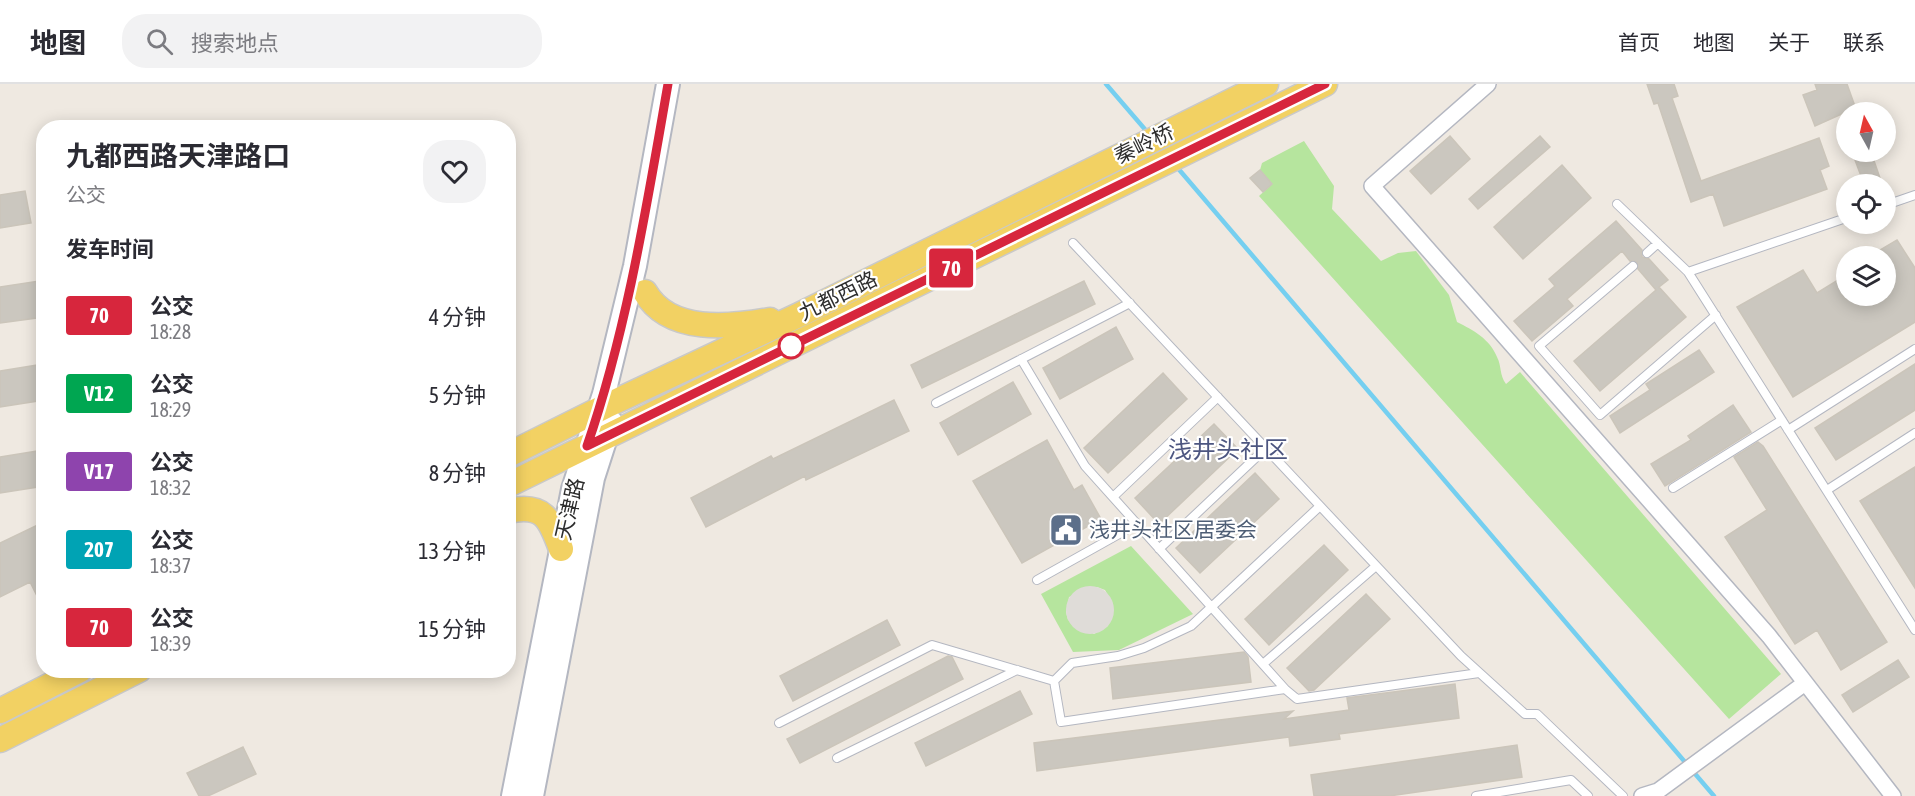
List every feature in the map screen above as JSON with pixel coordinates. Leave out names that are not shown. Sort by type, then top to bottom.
[{"type":"main road","name":"天津路","points":[[608,405],[668,84]]},
{"type":"main road","name":"天津路","points":[[513,796],[573,489],[597,441],[645,292],[683,84]]},
{"type":"main road","name":"秦岭桥","points":[[1101,166],[1266,84]]},
{"type":"main road","name":"秦岭桥","points":[[1121,185],[1325,84]]},
{"type":"main road","name":"九都西路","points":[[516,451],[1101,166]]},
{"type":"main road","name":"九都西路","points":[[516,481],[1121,185]]},
{"type":"main road","points":[[645,292],[649,299],[666,313],[692,324],[739,326],[799,315]]},
{"type":"main road","name":"天津路","points":[[532,796],[593,478],[597,441]]},
{"type":"main road","points":[[516,510],[540,511],[552,522],[561,549]]},
{"type":"main road","points":[[0,711],[64,678]]},
{"type":"main road","points":[[0,741],[124,678]]},
{"type":"street","points":[[1488,84],[1372,186],[1769,636],[1893,796]]},
{"type":"street","points":[[1642,796],[1658,791],[1735,732],[1805,683]]},
{"type":"lane","points":[[1896,202],[1915,195]]},
{"type":"lane","points":[[1617,204],[1688,272],[1915,630]]},
{"type":"lane","points":[[1688,272],[1836,221]]},
{"type":"lane","points":[[1073,243],[1479,673],[1525,714],[1537,714],[1623,796]]},
{"type":"lane","points":[[1647,253],[1658,243]]},
{"type":"lane","points":[[1632,266],[1539,346],[1600,415],[1716,315]]},
{"type":"lane","points":[[936,403],[1130,303]]},
{"type":"lane","points":[[1788,430],[1915,349]]},
{"type":"lane","points":[[1021,359],[1085,466],[1297,699],[1479,673]]},
{"type":"lane","points":[[1113,497],[1218,397]]},
{"type":"lane","points":[[1673,488],[1782,420]]},
{"type":"lane","points":[[1827,490],[1915,433]]},
{"type":"lane","points":[[1159,549],[1266,448]]},
{"type":"lane","points":[[1054,681],[1072,663],[1118,656],[1144,648],[1191,626],[1213,608],[1320,506]]},
{"type":"lane","points":[[1037,580],[1137,524]]},
{"type":"lane","points":[[1263,664],[1376,566]]},
{"type":"lane","points":[[779,723],[932,645],[1054,681]]},
{"type":"lane","points":[[837,758],[1017,670]]},
{"type":"lane","points":[[1054,681],[1061,722],[1286,689]]},
{"type":"lane","points":[[1476,796],[1571,780],[1588,796]]},
{"type":"green space","points":[[1304,141],[1334,186],[1332,209],[1381,261],[1398,253],[1416,251],[1449,295],[1457,322],[1469,328],[1490,345],[1499,361],[1506,384],[1520,372],[1781,674],[1729,719],[1259,196],[1272,184],[1260,170],[1262,163]]},
{"type":"green space","points":[[1131,546],[1193,614],[1119,650],[1073,652],[1041,594]],"holes":[[[1097,587],[1105,590],[1113,604],[1108,626],[1094,634],[1068,620],[1066,612],[1069,597]]]},
{"type":"shaded area","points":[[1085,586],[1095,586],[1107,593],[1114,605],[1114,615],[1107,627],[1095,634],[1085,634],[1070,623],[1066,615],[1066,605],[1077,590]]},
{"type":"building","points":[[1647,84],[1674,84],[1678,96],[1672,98],[1701,181],[1819,138],[1829,166],[1820,170],[1827,189],[1724,226],[1713,194],[1691,202],[1658,103],[1654,104]]},
{"type":"building","points":[[1815,84],[1847,84],[1853,102],[1836,102],[1836,117],[1815,126],[1803,95],[1817,90]]},
{"type":"building","points":[[1450,136],[1470,159],[1431,194],[1410,171]]},
{"type":"building","points":[[1540,136],[1550,147],[1478,209],[1469,199]]},
{"type":"building","points":[[1856,162],[1874,162],[1879,174],[1860,174]]},
{"type":"building","points":[[1562,165],[1591,198],[1523,259],[1494,227]]},
{"type":"building","points":[[1260,170],[1272,184],[1263,192],[1250,178]]},
{"type":"building","points":[[25,191],[31,223],[0,228],[0,195]]},
{"type":"building","points":[[1616,221],[1642,250],[1642,257],[1649,259],[1668,280],[1659,287],[1686,317],[1600,391],[1574,361],[1656,290],[1638,269],[1637,262],[1630,261],[1622,251],[1567,299],[1573,306],[1532,341],[1514,321],[1555,286],[1549,279]]},
{"type":"building","points":[[1897,240],[1915,268],[1915,322],[1793,397],[1737,307],[1803,270],[1817,293],[1836,281],[1836,306],[1896,306],[1896,246],[1887,246]]},
{"type":"building","points":[[36,281],[36,318],[0,323],[0,287]]},
{"type":"building","points":[[1084,281],[1095,304],[922,388],[911,365]]},
{"type":"building","points":[[1116,327],[1133,359],[1060,399],[1043,368]]},
{"type":"building","points":[[1699,350],[1714,372],[1620,433],[1610,416],[1650,390],[1646,384]]},
{"type":"building","points":[[1915,364],[1915,410],[1836,460],[1815,428]]},
{"type":"building","points":[[36,365],[36,401],[0,407],[0,371]]},
{"type":"building","points":[[1163,373],[1187,399],[1108,473],[1084,448]]},
{"type":"building","points":[[1013,382],[1031,414],[958,455],[940,423]]},
{"type":"building","points":[[894,400],[909,431],[806,480],[805,476],[706,527],[691,498],[771,456],[773,459]]},
{"type":"building","points":[[1733,405],[1751,432],[1665,486],[1651,464],[1691,440],[1688,436]]},
{"type":"building","points":[[1214,424],[1238,449],[1159,524],[1135,498]]},
{"type":"building","points":[[1047,440],[1074,490],[1082,485],[1101,519],[1022,563],[973,481]]},
{"type":"building","points":[[1758,442],[1763,446],[1887,642],[1841,670],[1817,630],[1795,644],[1725,537],[1767,510],[1734,457]]},
{"type":"building","points":[[36,451],[36,487],[0,493],[0,457]]},
{"type":"building","points":[[1915,467],[1915,588],[1860,501]]},
{"type":"building","points":[[1255,473],[1279,499],[1200,573],[1176,548]]},
{"type":"building","points":[[36,526],[36,594],[30,582],[0,597],[0,543]]},
{"type":"building","points":[[1324,545],[1348,570],[1269,645],[1245,619]]},
{"type":"building","points":[[1366,594],[1390,619],[1314,690],[1309,691],[1287,668]]},
{"type":"building","points":[[887,620],[900,645],[793,701],[780,676]]},
{"type":"building","points":[[1244,652],[1248,657],[1251,682],[1113,699],[1110,668]]},
{"type":"building","points":[[948,656],[952,657],[963,679],[800,763],[787,739]]},
{"type":"building","points":[[1898,660],[1909,677],[1853,712],[1842,695]]},
{"type":"building","points":[[1455,684],[1459,718],[1339,734],[1340,739],[1290,746],[1289,737],[1037,771],[1034,743],[1293,711],[1284,719],[1349,710],[1347,698]]},
{"type":"building","points":[[1020,691],[1032,714],[926,766],[915,743]]},
{"type":"building","points":[[1517,745],[1522,777],[1389,796],[1314,796],[1311,775]]},
{"type":"building","points":[[243,747],[256,774],[208,796],[199,796],[187,773]]},
{"type":"waterway","points":[[1106,84],[1149,134]]},
{"type":"waterway","points":[[1176,166],[1714,796]]},
{"type":"bus line","name":"70","points":[[668,84],[635,266],[604,394],[587,446],[1325,84]]},
{"type":"place","name":"浅井头社区居委会","points":[[1066,530]]},
{"type":"district","name":"浅井头社区","points":[[1228,450]]}]
